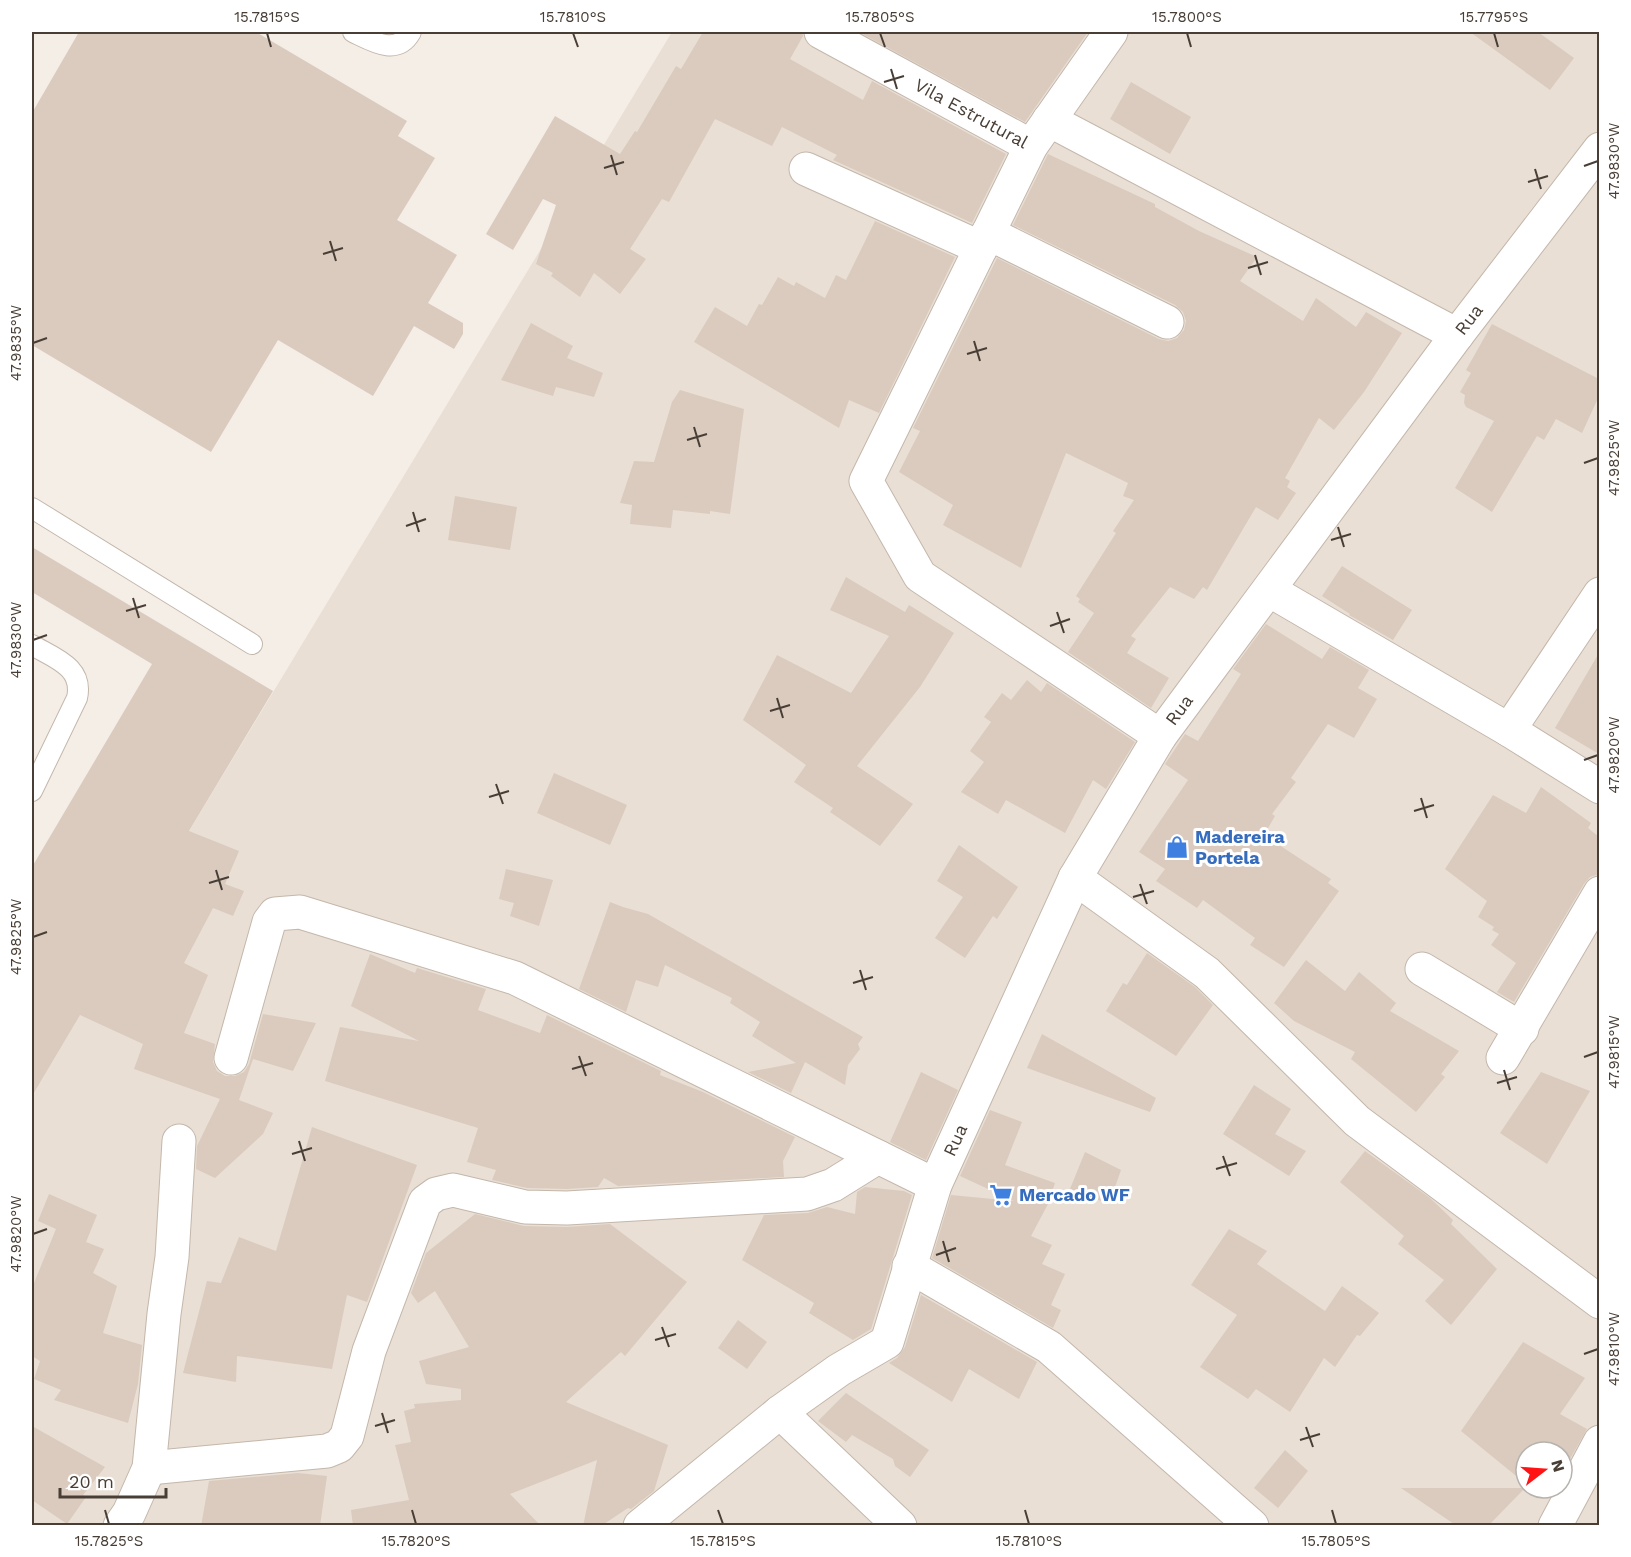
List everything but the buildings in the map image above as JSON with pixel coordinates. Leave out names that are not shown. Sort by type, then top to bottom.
[{"type":"street","name":"Vila Estrutural","points":[[821,32],[1040,133],[1111,32]]},
{"type":"street","points":[[1160,736],[920,576],[866,481],[984,240],[1040,133],[1457,336]]},
{"type":"street","name":"Rua","points":[[780,1412],[839,1370],[887,1342],[935,1185],[1075,878],[1160,736],[1599,149]]},
{"type":"street","points":[[806,169],[984,240],[1167,322]]},
{"type":"street","points":[[1269,590],[1509,730],[1599,787]]},
{"type":"street","points":[[1509,730],[1599,594]]},
{"type":"street","points":[[1075,878],[1207,973],[1357,1120],[1599,1302]]},
{"type":"street","points":[[1503,1059],[1599,893]]},
{"type":"street","points":[[231,1058],[268,922],[276,914],[300,912],[514,978],[935,1185]]},
{"type":"street","points":[[1422,969],[1522,1029]]},
{"type":"street","points":[[120,1526],[129,1513],[148,1468],[172,1257],[179,1141]]},
{"type":"street","points":[[148,1468],[327,1451],[339,1446],[347,1436],[369,1351],[425,1202],[436,1194],[453,1190],[525,1207],[567,1208],[807,1194],[832,1185],[878,1156]]},
{"type":"street","points":[[909,1266],[1049,1347],[1252,1526]]},
{"type":"street","points":[[640,1526],[780,1412],[900,1526]]},
{"type":"street","points":[[1555,1526],[1599,1442]]},
{"type":"lane","points":[[353,32],[382,45],[397,45],[411,32]]},
{"type":"lane","points":[[32,508],[252,644]]},
{"type":"lane","points":[[32,645],[69,668],[77,677],[80,687],[77,698],[34,783]]},
{"type":"shaded area","points":[[672,32],[1599,32],[1599,1525],[32,1525],[32,1091]]},
{"type":"place","name":"Madereira Portela","points":[[1177,847]]},
{"type":"place","name":"Mercado WF","points":[[1001,1195]]}]
